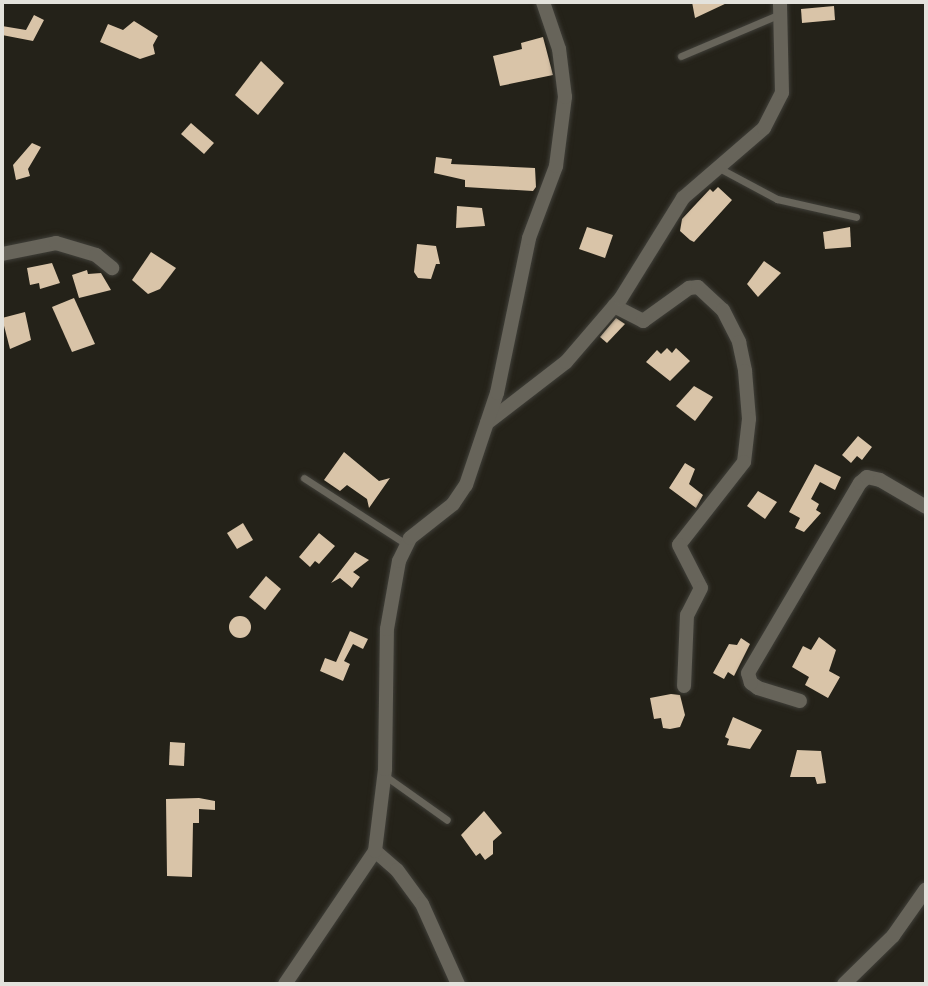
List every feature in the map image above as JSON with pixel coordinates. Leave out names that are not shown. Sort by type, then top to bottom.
[{"type":"street","points":[[285,984],[375,851],[384,775],[387,629],[406,544],[453,504],[466,485],[502,371],[529,238],[556,166],[565,120],[559,49],[543,2]]},
{"type":"street","points":[[486,424],[566,362],[614,306],[668,218],[716,166],[752,141],[775,113],[784,63],[780,8]]},
{"type":"street","points":[[2,254],[56,243],[96,255],[112,268]]},
{"type":"street","points":[[614,306],[643,321],[689,288],[698,287],[723,310],[739,342],[745,371],[749,419],[744,462],[679,545],[701,588],[687,615],[684,686]]},
{"type":"street","points":[[800,701],[758,688],[751,683],[748,673],[860,483],[867,477],[880,480],[926,507]]},
{"type":"street","points":[[375,851],[397,870],[429,917],[458,984]]},
{"type":"street","points":[[844,984],[893,936],[926,889]]},
{"type":"lane","points":[[681,56],[780,8]]},
{"type":"lane","points":[[716,166],[777,199],[856,217]]},
{"type":"lane","points":[[304,478],[406,544]]},
{"type":"lane","points":[[384,775],[447,820]]},
{"type":"building","points":[[692,2],[729,2],[695,18]]},
{"type":"building","points":[[834,6],[835,20],[802,23],[801,9]]},
{"type":"building","points":[[34,15],[44,20],[33,41],[2,35],[2,26],[26,30]]},
{"type":"building","points":[[134,21],[158,36],[153,45],[155,54],[140,59],[100,42],[108,24],[123,30]]},
{"type":"building","points":[[543,37],[553,75],[500,86],[493,56],[522,49],[521,43]]},
{"type":"building","points":[[261,61],[284,83],[258,115],[235,95]]},
{"type":"building","points":[[191,123],[214,143],[204,154],[181,134]]},
{"type":"building","points":[[32,143],[41,147],[28,169],[30,176],[16,180],[13,165]]},
{"type":"building","points":[[436,157],[452,159],[451,164],[535,168],[536,187],[533,191],[465,187],[465,180],[434,173]]},
{"type":"building","points":[[718,187],[732,200],[694,242],[680,231],[682,219],[710,189],[713,192]]},
{"type":"building","points":[[457,206],[482,208],[485,226],[456,228]]},
{"type":"building","points":[[587,227],[613,235],[605,258],[579,249]]},
{"type":"building","points":[[850,227],[851,247],[825,249],[823,232]]},
{"type":"building","points":[[417,244],[436,246],[440,264],[436,264],[431,279],[418,278],[414,272]]},
{"type":"building","points":[[151,252],[176,268],[160,289],[148,294],[132,280]]},
{"type":"building","points":[[764,261],[781,273],[758,297],[747,284]]},
{"type":"building","points":[[52,263],[60,283],[40,289],[39,283],[30,285],[27,268]]},
{"type":"building","points":[[87,270],[88,274],[101,273],[111,290],[79,298],[72,275]]},
{"type":"building","points":[[74,298],[95,344],[72,352],[52,307]]},
{"type":"building","points":[[25,312],[31,340],[10,349],[2,318]]},
{"type":"building","points":[[616,318],[625,324],[607,343],[600,337]]},
{"type":"building","points":[[667,348],[672,353],[676,348],[690,361],[670,381],[646,362],[657,350],[661,354]]},
{"type":"building","points":[[694,386],[713,397],[695,421],[676,406]]},
{"type":"building","points":[[858,436],[872,447],[862,460],[857,456],[851,463],[842,455]]},
{"type":"building","points":[[344,452],[379,481],[390,478],[369,508],[367,499],[347,485],[340,491],[324,480]]},
{"type":"building","points":[[685,463],[695,469],[689,484],[703,495],[696,508],[669,488]]},
{"type":"building","points":[[815,464],[841,477],[835,490],[820,482],[811,499],[819,504],[816,510],[821,513],[804,532],[795,528],[800,518],[789,512]]},
{"type":"building","points":[[758,491],[777,502],[765,519],[747,506]]},
{"type":"building","points":[[243,523],[253,540],[237,549],[227,533]]},
{"type":"building","points":[[319,533],[335,546],[319,564],[315,561],[310,567],[299,557]]},
{"type":"building","points":[[355,552],[369,560],[353,572],[360,577],[352,588],[340,578],[331,583]]},
{"type":"building","points":[[266,576],[281,589],[265,610],[249,597]]},
{"type":"building","points":[[240,616],[248,619],[251,627],[248,635],[240,638],[232,635],[229,627],[232,619]]},
{"type":"building","points":[[350,631],[368,639],[363,649],[353,644],[344,661],[350,664],[343,681],[320,671],[325,658],[336,662]]},
{"type":"building","points":[[819,637],[836,650],[829,671],[840,677],[828,698],[805,685],[809,677],[792,667],[803,646],[811,650]]},
{"type":"building","points":[[741,638],[750,644],[734,676],[728,672],[724,679],[713,673],[729,644],[737,645]]},
{"type":"building","points":[[680,695],[685,715],[680,727],[670,729],[663,728],[661,718],[654,719],[650,698]]},
{"type":"building","points":[[733,717],[762,730],[750,749],[727,745],[729,739],[725,737]]},
{"type":"building","points":[[170,742],[185,743],[184,766],[169,765]]},
{"type":"building","points":[[797,750],[821,751],[826,783],[817,784],[815,777],[790,777]]},
{"type":"building","points":[[199,798],[215,801],[215,810],[199,809],[199,823],[193,823],[192,877],[167,876],[166,799]]},
{"type":"building","points":[[484,811],[502,833],[493,841],[493,854],[485,860],[480,853],[476,856],[461,835]]}]
